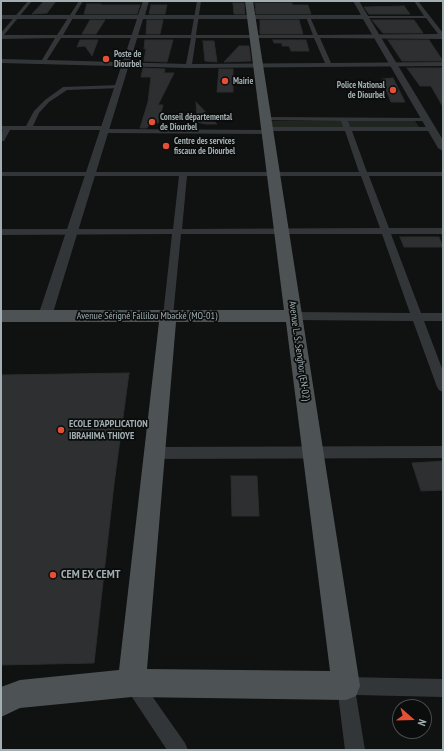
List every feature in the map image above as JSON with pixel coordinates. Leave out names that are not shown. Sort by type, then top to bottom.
[{"type":"main road","name":"Avenue L. S. Senghor (EN-02)","points":[[250,9],[346,686]]},
{"type":"main road","name":"Avenue Sérigné Fallilou Mbacké (MO-01)","points":[[1,316],[294,316]]},
{"type":"main road","points":[[132,683],[168,316]]},
{"type":"main road","points":[[1,702],[20,694],[132,683],[346,686]]},
{"type":"street","points":[[1,36],[30,1]]},
{"type":"street","points":[[43,63],[81,1]]},
{"type":"street","points":[[45,316],[146,1]]},
{"type":"street","points":[[189,66],[199,1]]},
{"type":"street","points":[[356,1],[443,148]]},
{"type":"street","points":[[416,1],[426,17],[443,37]]},
{"type":"street","points":[[1,17],[197,17],[250,9],[308,17],[426,17]]},
{"type":"street","points":[[308,17],[328,64]]},
{"type":"street","points":[[1,36],[443,37]]},
{"type":"street","points":[[1,61],[189,66],[443,64]]},
{"type":"street","points":[[29,128],[36,112],[47,101],[65,88],[119,86]]},
{"type":"street","points":[[267,126],[344,119],[426,119]]},
{"type":"street","points":[[344,119],[443,387]]},
{"type":"street","points":[[1,140],[4,128],[105,129],[267,126],[443,132]]},
{"type":"street","points":[[1,174],[443,174]]},
{"type":"street","points":[[168,316],[183,174]]},
{"type":"street","points":[[1,232],[443,231]]},
{"type":"street","points":[[294,316],[443,317]]},
{"type":"street","points":[[155,453],[443,452]]},
{"type":"street","points":[[132,683],[178,750]]},
{"type":"street","points":[[355,750],[346,686],[443,688]]},
{"type":"shaded area","points":[[270,121],[415,121],[419,127],[271,127]]},
{"type":"building","points":[[44,1],[56,1],[47,13],[32,14]]},
{"type":"building","points":[[233,3],[244,3],[245,14],[234,14]]},
{"type":"building","points":[[255,3],[292,3],[292,5],[308,5],[311,14],[256,14]]},
{"type":"building","points":[[87,4],[140,5],[137,14],[84,14]]},
{"type":"building","points":[[151,5],[167,5],[165,14],[149,14]]},
{"type":"building","points":[[404,6],[410,14],[369,14],[364,7]]},
{"type":"building","points":[[90,20],[105,20],[96,34],[82,34]]},
{"type":"building","points":[[147,20],[163,20],[160,34],[146,34]]},
{"type":"building","points":[[260,20],[299,20],[303,34],[260,34]]},
{"type":"building","points":[[372,20],[414,20],[423,33],[383,33]]},
{"type":"building","points":[[80,40],[98,40],[92,56],[85,46],[77,47]]},
{"type":"building","points":[[145,40],[173,40],[167,62],[144,61],[146,48],[144,49]]},
{"type":"building","points":[[273,40],[306,40],[309,51],[291,51],[289,46],[282,46],[282,43],[274,43]]},
{"type":"building","points":[[388,40],[429,40],[443,61],[402,61]]},
{"type":"building","points":[[203,41],[214,41],[217,62],[205,61]]},
{"type":"building","points":[[239,46],[249,46],[251,61],[224,62]]},
{"type":"building","points":[[143,68],[165,69],[164,73],[174,73],[158,105],[163,105],[158,123],[150,123],[147,128],[140,128],[148,102],[151,77],[141,77]]},
{"type":"building","points":[[407,68],[443,68],[443,107],[431,86],[420,86]]},
{"type":"building","name":"Mairie","points":[[219,69],[233,69],[233,92],[217,92]]},
{"type":"building","name":"Police National de Diourbel","points":[[393,78],[405,102],[391,102],[382,79]]},
{"type":"building","points":[[196,102],[217,124],[197,122]]},
{"type":"building","points":[[400,237],[439,237],[443,247],[404,247]]},
{"type":"building","points":[[129,373],[114,484],[94,663],[1,665],[1,375]]},
{"type":"building","points":[[443,461],[443,490],[421,491],[412,463]]},
{"type":"building","points":[[231,476],[257,476],[259,516],[232,516]]},
{"type":"place","name":"Poste de Diourbel","points":[[106,59]]},
{"type":"place","name":"Mairie","points":[[225,81]]},
{"type":"place","name":"Police National de Diourbel","points":[[393,90]]},
{"type":"place","name":"Conseil départemental de Diourbel","points":[[152,122]]},
{"type":"place","name":"Centre des services fiscaux de Diourbel","points":[[166,146]]},
{"type":"place","name":"ECOLE D'APPLICATION IBRAHIMA THIOYE","points":[[61,430]]},
{"type":"place","name":"CEM EX CEMT","points":[[53,575]]}]
